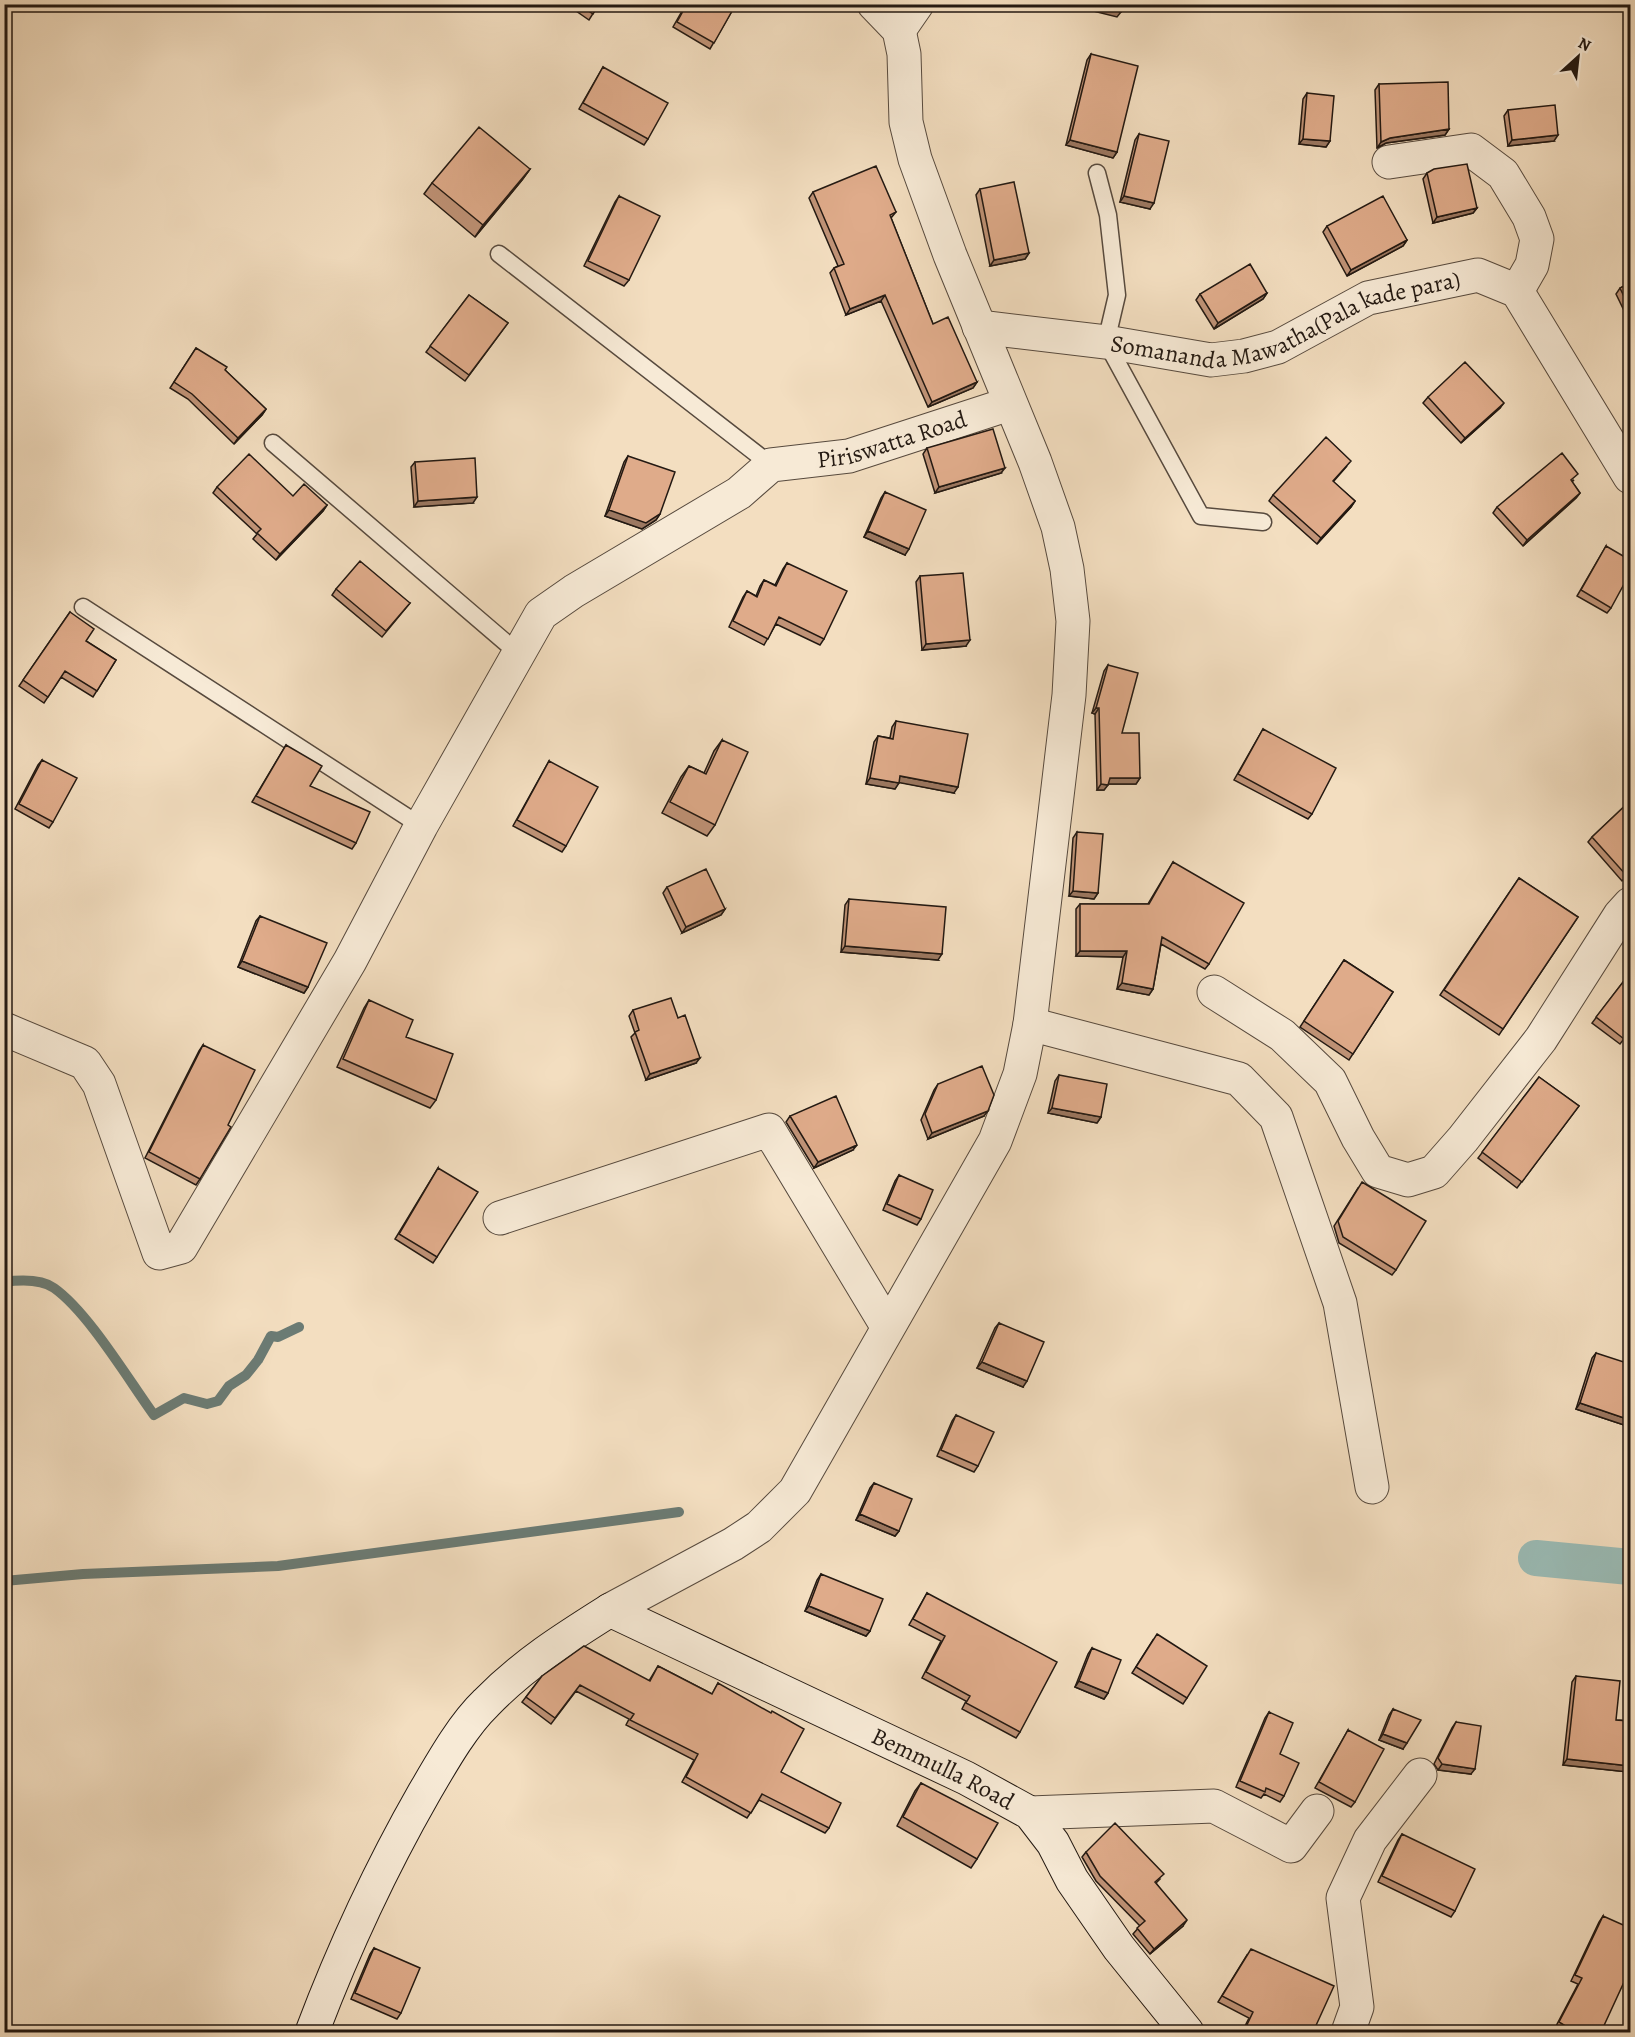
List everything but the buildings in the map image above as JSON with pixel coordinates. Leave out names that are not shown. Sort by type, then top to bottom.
[{"type":"street","points":[[312,2032],[345,1948],[400,1835],[440,1765],[484,1704],[536,1656],[610,1610],[733,1544],[759,1527],[795,1491],[887,1326],[995,1141],[1020,1074],[1030,1024],[1069,695],[1073,621],[1067,569],[1058,527],[1035,462],[1009,404],[915,159],[906,122],[904,54],[908,17],[874,4]]},
{"type":"street","points":[[1389,162],[1471,150],[1503,174],[1529,218],[1537,239],[1532,265],[1517,291],[1630,477]]},
{"type":"street","name":"Somananda Mawatha(Pala kade para)","points":[[979,327],[1106,342],[1211,360],[1244,356],[1278,348],[1368,298],[1478,275],[1517,291]]},
{"type":"street","name":"Piriswatta Road","points":[[771,465],[849,456],[1009,404]]},
{"type":"street","points":[[4,1029],[85,1063],[99,1084],[159,1253],[181,1247],[350,961],[421,826],[541,614],[582,585],[739,493],[771,465]]},
{"type":"street","points":[[1214,992],[1282,1035],[1330,1081],[1358,1138],[1378,1171],[1408,1180],[1434,1172],[1463,1139],[1541,1039],[1620,915],[1630,904]]},
{"type":"street","points":[[1030,1024],[1239,1079],[1276,1117],[1340,1303],[1372,1487]]},
{"type":"street","points":[[500,1218],[769,1130],[887,1326]]},
{"type":"street","name":"Bemmulla Road","points":[[610,1610],[966,1778],[1030,1813],[1053,1843],[1072,1880],[1119,1948],[1187,2032]]},
{"type":"street","points":[[1348,2032],[1357,2007],[1343,1898],[1370,1840],[1420,1775]]},
{"type":"street","points":[[1030,1813],[1214,1806],[1291,1846],[1317,1811]]},
{"type":"lane","points":[[1097,173],[1108,216],[1117,295],[1106,342],[1201,516],[1263,522]]},
{"type":"lane","points":[[499,254],[771,465]]},
{"type":"lane","points":[[273,443],[518,653]]},
{"type":"lane","points":[[83,607],[421,826]]},
{"type":"waterway","points":[[4,1282],[43,1283],[54,1288],[67,1299],[94,1329],[154,1415],[184,1398],[207,1404],[218,1401],[229,1386],[246,1375],[258,1360],[271,1336],[278,1337],[299,1327]]},
{"type":"waterway","points":[[4,1581],[83,1574],[278,1566],[679,1512]]},
{"type":"waterway","points":[[1536,1558],[1630,1567]]}]
